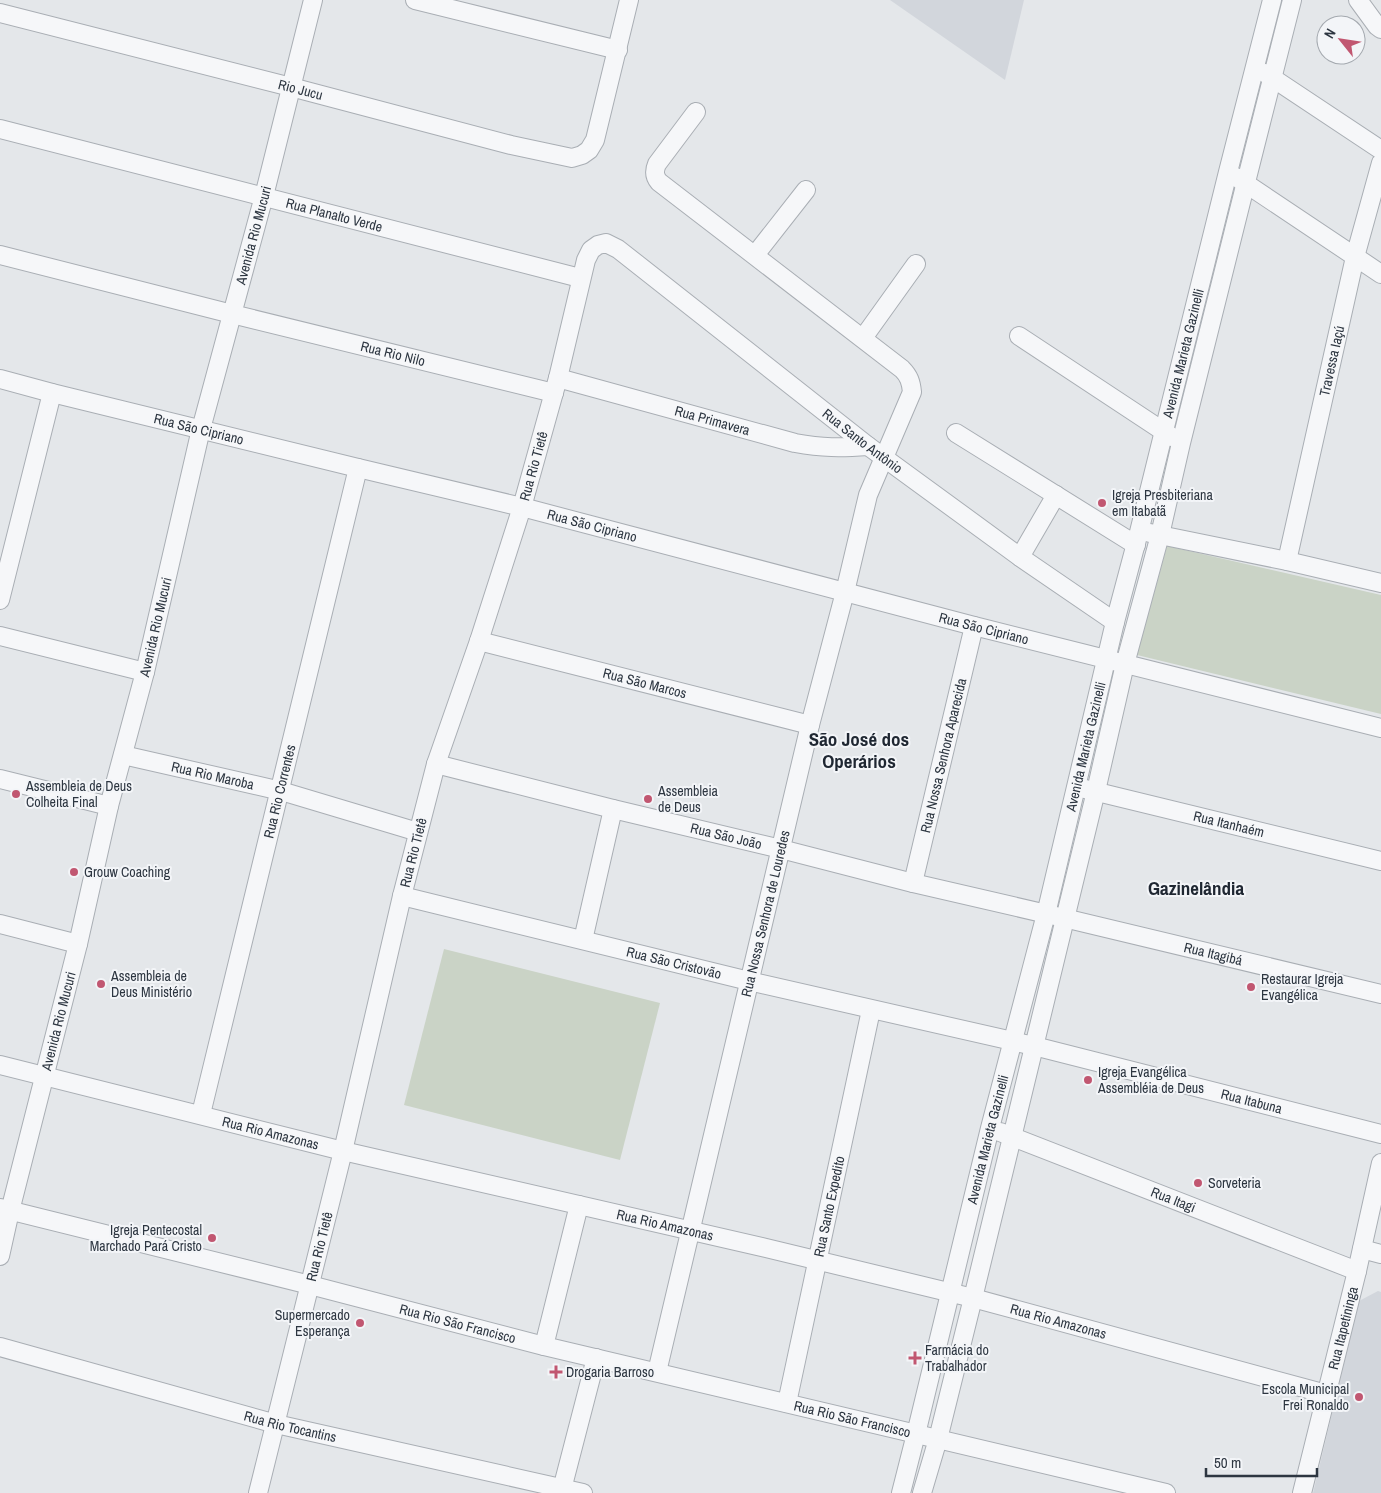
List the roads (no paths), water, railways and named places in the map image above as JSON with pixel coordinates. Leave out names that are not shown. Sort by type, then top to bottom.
[{"type":"street","name":"Avenida Rio Mucuri","points":[[0,1256],[5,1209],[45,1076],[78,944],[109,806],[145,672],[201,429],[264,196],[313,0]]},
{"type":"street","points":[[415,0],[618,50],[629,0]]},
{"type":"street","name":"Avenida Marieta Gazinelli","points":[[900,1493],[951,1293],[990,1128],[1046,914],[1115,622],[1138,538],[1272,0]]},
{"type":"street","name":"Avenida Marieta Gazinelli","points":[[922,1493],[938,1439],[973,1298],[1125,664],[1160,535],[1181,442],[1292,0]]},
{"type":"street","points":[[1359,1],[1381,6]]},
{"type":"street","points":[[1359,1],[1381,29]]},
{"type":"street","name":"Rio Jucu","points":[[0,13],[511,145],[572,158],[582,156],[590,150],[595,140],[618,50]]},
{"type":"street","points":[[1254,67],[1381,150]]},
{"type":"street","name":"Rua Nossa Senhora de Louredes","points":[[658,1372],[810,725],[868,495],[912,392],[908,375],[902,369],[659,182],[654,170],[657,164],[696,112]]},
{"type":"street","name":"Rua Planalto Verde","points":[[0,129],[580,278]]},
{"type":"street","name":"Travessa Iaçú","points":[[1287,561],[1355,257],[1381,163]]},
{"type":"street","points":[[1228,172],[1246,182],[1381,274]]},
{"type":"street","points":[[755,255],[806,190]]},
{"type":"street","name":"Rua Rio Tietê","points":[[258,1493],[343,1151],[402,896],[436,764],[479,641],[522,507],[556,386],[580,278],[586,260],[591,250],[598,245],[606,243],[618,249]]},
{"type":"street","name":"Rua Santo Antônio","points":[[618,249],[868,446],[1020,557],[1115,622]]},
{"type":"street","name":"Rua Rio Nilo","points":[[0,255],[232,314],[556,386]]},
{"type":"street","points":[[863,338],[916,264]]},
{"type":"street","points":[[1018,336],[1181,442]]},
{"type":"street","points":[[1187,338],[1206,344]]},
{"type":"street","name":"Rua São Cipriano","points":[[0,379],[522,507],[1106,660],[1381,728]]},
{"type":"street","name":"Rua Primavera","points":[[556,386],[795,443],[838,449],[868,446]]},
{"type":"street","points":[[0,600],[52,393]]},
{"type":"street","points":[[956,433],[1056,495],[1138,538],[1160,535],[1287,561],[1381,583]]},
{"type":"street","name":"Rua Rio Correntes","points":[[202,1114],[358,468]]},
{"type":"street","points":[[1020,557],[1056,495]]},
{"type":"street","name":"Rua Nossa Senhora Aparecida","points":[[913,883],[974,626]]},
{"type":"street","points":[[0,636],[145,672]]},
{"type":"street","name":"Rua São Marcos","points":[[479,641],[810,725]]},
{"type":"street","name":"Rua Rio Maroba","points":[[124,755],[281,791],[418,832]]},
{"type":"street","name":"Rua São João","points":[[436,764],[913,883],[1046,914]]},
{"type":"street","points":[[0,779],[109,806]]},
{"type":"street","name":"Rua Itanhaém","points":[[1076,787],[1381,861]]},
{"type":"street","points":[[583,940],[613,809]]},
{"type":"street","name":"Rua São Cristovão","points":[[402,896],[871,1010],[1034,1046]]},
{"type":"street","name":"Rua Itagibá","points":[[1046,914],[1381,994]]},
{"type":"street","points":[[0,924],[78,944]]},
{"type":"street","name":"Rua Santo Expedito","points":[[786,1403],[871,1010]]},
{"type":"street","name":"Rua Itabuna","points":[[1034,1046],[1381,1134]]},
{"type":"street","name":"Rua Rio Amazonas","points":[[0,1065],[202,1114],[343,1151],[818,1260],[973,1298],[1326,1394]]},
{"type":"street","name":"Rua Itagi","points":[[990,1128],[1357,1271]]},
{"type":"street","name":"Rua Itapetininga","points":[[1302,1493],[1357,1271],[1381,1163]]},
{"type":"street","points":[[544,1346],[579,1205]]},
{"type":"street","name":"Rua Rio São Francisco","points":[[5,1209],[544,1346],[1166,1493]]},
{"type":"street","points":[[1362,1249],[1381,1254]]},
{"type":"street","name":"Rua Rio Tocantins","points":[[0,1347],[276,1424],[562,1490],[583,1493]]},
{"type":"street","points":[[562,1490],[596,1358]]},
{"type":"place","name":"Igreja Presbiteriana em Itabatã","points":[[1102,503]]},
{"type":"place","name":"Assembleia de Deus Colheita Final","points":[[16,794]]},
{"type":"place","name":"Assembleia de Deus","points":[[648,799]]},
{"type":"place","name":"Grouw Coaching","points":[[74,872]]},
{"type":"place","name":"Assembleia de Deus Ministério","points":[[101,984]]},
{"type":"place","name":"Restaurar Igreja Evangélica","points":[[1251,987]]},
{"type":"place","name":"Igreja Evangélica Assembléia de Deus","points":[[1088,1080]]},
{"type":"place","name":"Sorveteria","points":[[1198,1183]]},
{"type":"place","name":"Igreja Pentecostal Marchado Pará Cristo","points":[[212,1238]]},
{"type":"place","name":"Supermercado Esperança","points":[[360,1323]]},
{"type":"place","name":"Farmácia do Trabalhador","points":[[915,1358]]},
{"type":"place","name":"Drogaria Barroso","points":[[556,1372]]},
{"type":"place","name":"Escola Municipal Frei Ronaldo","points":[[1359,1397]]},
{"type":"district","name":"São José dos Operários","points":[[859,750]]},
{"type":"district","name":"Gazinelândia","points":[[1196,888]]}]
